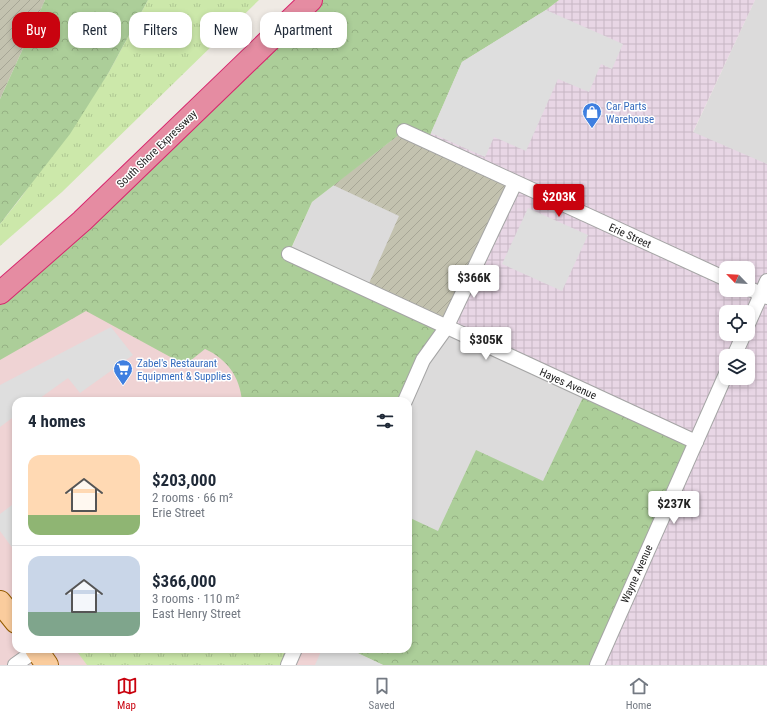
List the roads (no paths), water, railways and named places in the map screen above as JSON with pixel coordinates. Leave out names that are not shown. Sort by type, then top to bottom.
[{"type":"highway","name":"South Shore Expressway","points":[[0,293],[82,221],[311,0]]},
{"type":"main road","points":[[0,602],[12,617]]},
{"type":"street","name":"Erie Street","points":[[404,131],[515,184],[719,276]]},
{"type":"street","points":[[407,397],[423,360],[446,328],[515,184]]},
{"type":"street","name":"Hayes Avenue","points":[[288,254],[696,442]]},
{"type":"street","points":[[755,312],[764,296],[767,281]]},
{"type":"street","points":[[755,292],[764,296]]},
{"type":"street","name":"Wayne Avenue","points":[[597,665],[721,385]]},
{"type":"street","points":[[288,665],[293,653]]},
{"type":"street","points":[[15,665],[40,655]]},
{"type":"place","name":"Car Parts Warehouse","points":[[592,129]]},
{"type":"place","name":"Zabel's Restaurant Equipment & Supplies","points":[[123,386]]}]
